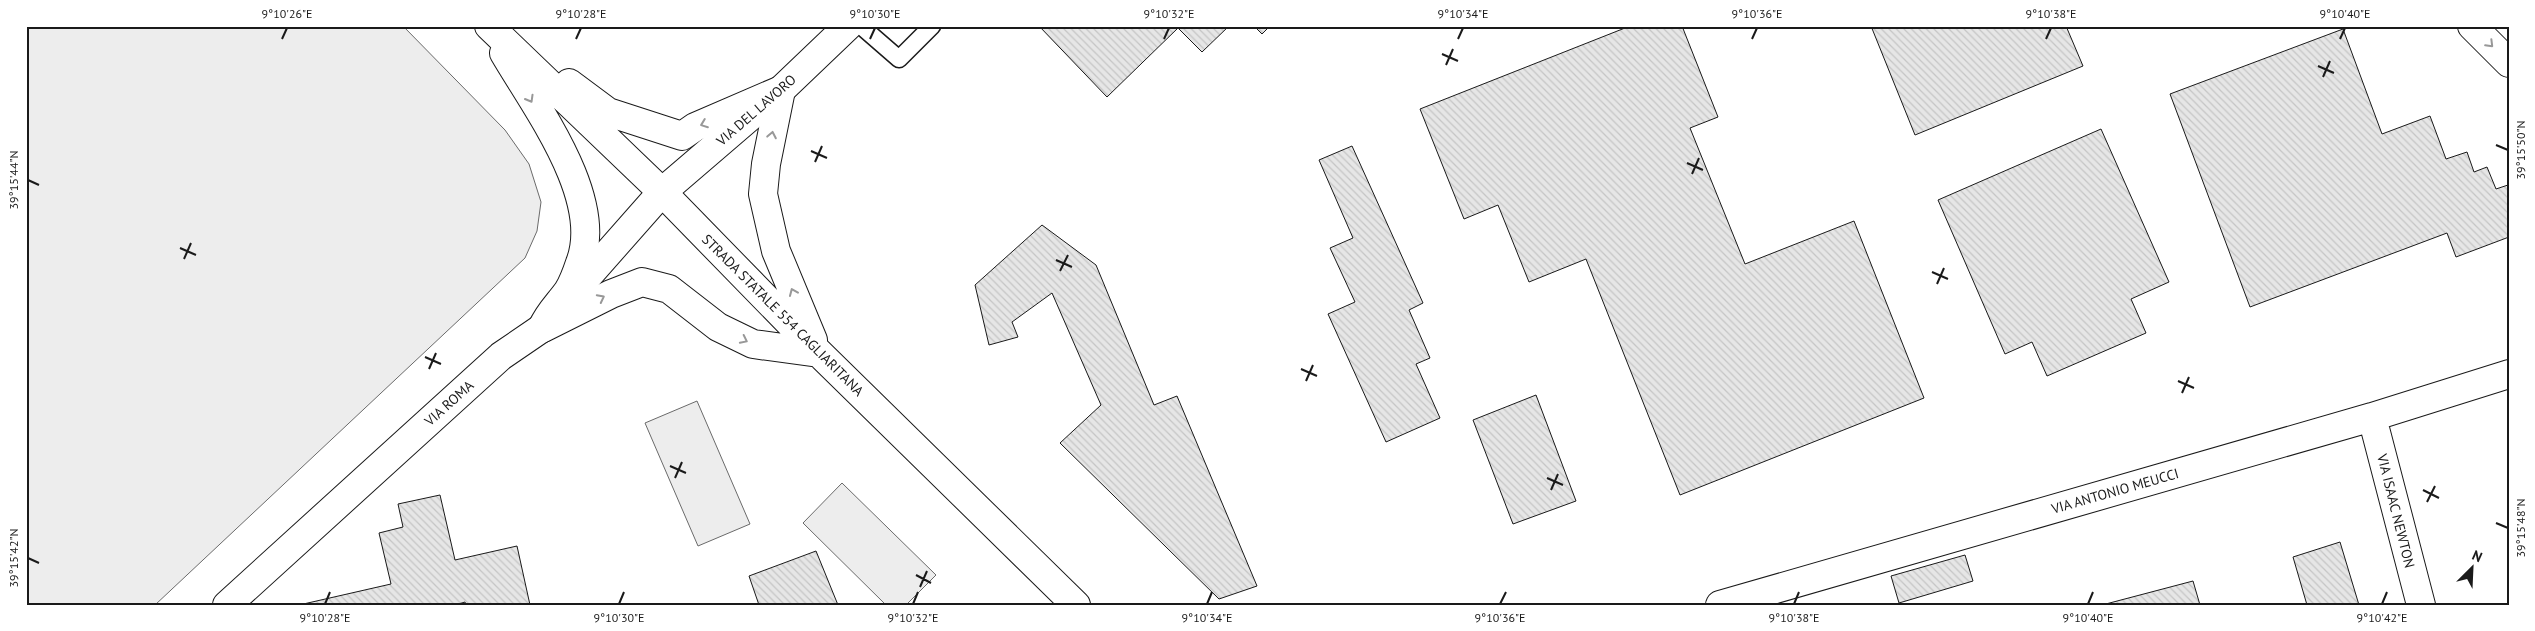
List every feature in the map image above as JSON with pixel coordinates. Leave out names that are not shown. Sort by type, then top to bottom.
[{"type":"main road","points":[[489,26],[608,112],[682,136],[695,127],[781,90]]},
{"type":"main road","points":[[489,26],[564,156],[576,182],[584,207],[585,234],[581,261],[569,290],[550,312],[542,328]]},
{"type":"main road","name":"STRADA STATALE 554 CAGLIARITANA","points":[[489,26],[662,192],[819,353],[1076,605]]},
{"type":"main road","name":"VIA DEL LAVORO","points":[[662,192],[781,90],[848,26]]},
{"type":"main road","points":[[2472,26],[2509,63]]},
{"type":"main road","points":[[781,90],[762,194],[776,251],[819,353]]},
{"type":"main road","name":"VIA ROMA","points":[[226,605],[501,356],[542,328],[662,192]]},
{"type":"main road","points":[[542,328],[611,294],[642,282],[669,289],[718,327],[753,344],[819,353]]},
{"type":"main road","name":"VIA ANTONIO MEUCCI","points":[[1720,605],[2372,417],[2509,374]]},
{"type":"main road","name":"VIA ISAAC NEWTON","points":[[2372,417],[2420,605]]},
{"type":"lane","points":[[861,26],[899,59],[932,26]]},
{"type":"shaded area","points":[[26,26],[403,26],[505,130],[529,164],[541,202],[537,231],[525,258],[155,605],[26,605]]},
{"type":"shaded area","points":[[697,401],[750,524],[698,546],[645,423]]},
{"type":"shaded area","points":[[842,483],[936,575],[906,605],[886,605],[803,523]]},
{"type":"building","points":[[1039,26],[1229,26],[1202,52],[1178,28],[1107,97]]},
{"type":"building","points":[[1254,26],[1270,26],[1262,34]]},
{"type":"building","points":[[1630,26],[1682,26],[1718,117],[1690,128],[1745,264],[1854,221],[1924,398],[1680,495],[1586,259],[1529,282],[1498,205],[1464,219],[1420,109]]},
{"type":"building","points":[[1871,26],[2066,26],[2083,66],[1915,135]]},
{"type":"building","points":[[2343,29],[2382,134],[2430,116],[2446,159],[2467,152],[2474,172],[2487,167],[2496,189],[2508,185],[2509,237],[2456,257],[2447,233],[2250,307],[2170,94]]},
{"type":"building","points":[[2101,129],[2169,282],[2131,299],[2146,333],[2047,376],[2032,342],[2005,354],[1938,200]]},
{"type":"building","points":[[1352,146],[1423,303],[1409,310],[1430,358],[1416,364],[1440,418],[1386,442],[1328,314],[1355,302],[1330,248],[1353,238],[1319,160]]},
{"type":"building","points":[[1042,225],[1096,265],[1154,405],[1177,396],[1257,586],[1219,599],[1060,443],[1101,405],[1052,293],[1012,322],[1018,337],[989,345],[975,285]]},
{"type":"building","points":[[1536,395],[1576,501],[1513,524],[1473,420]]},
{"type":"building","points":[[440,495],[455,560],[517,546],[530,605],[466,605],[465,602],[455,605],[299,605],[391,584],[379,533],[403,527],[398,504]]},
{"type":"building","points":[[2340,542],[2359,605],[2307,605],[2293,557]]},
{"type":"building","points":[[816,551],[838,605],[759,605],[749,576]]},
{"type":"building","points":[[1965,555],[1973,581],[1899,603],[1891,576]]},
{"type":"building","points":[[2193,581],[2200,605],[2102,605]]}]
